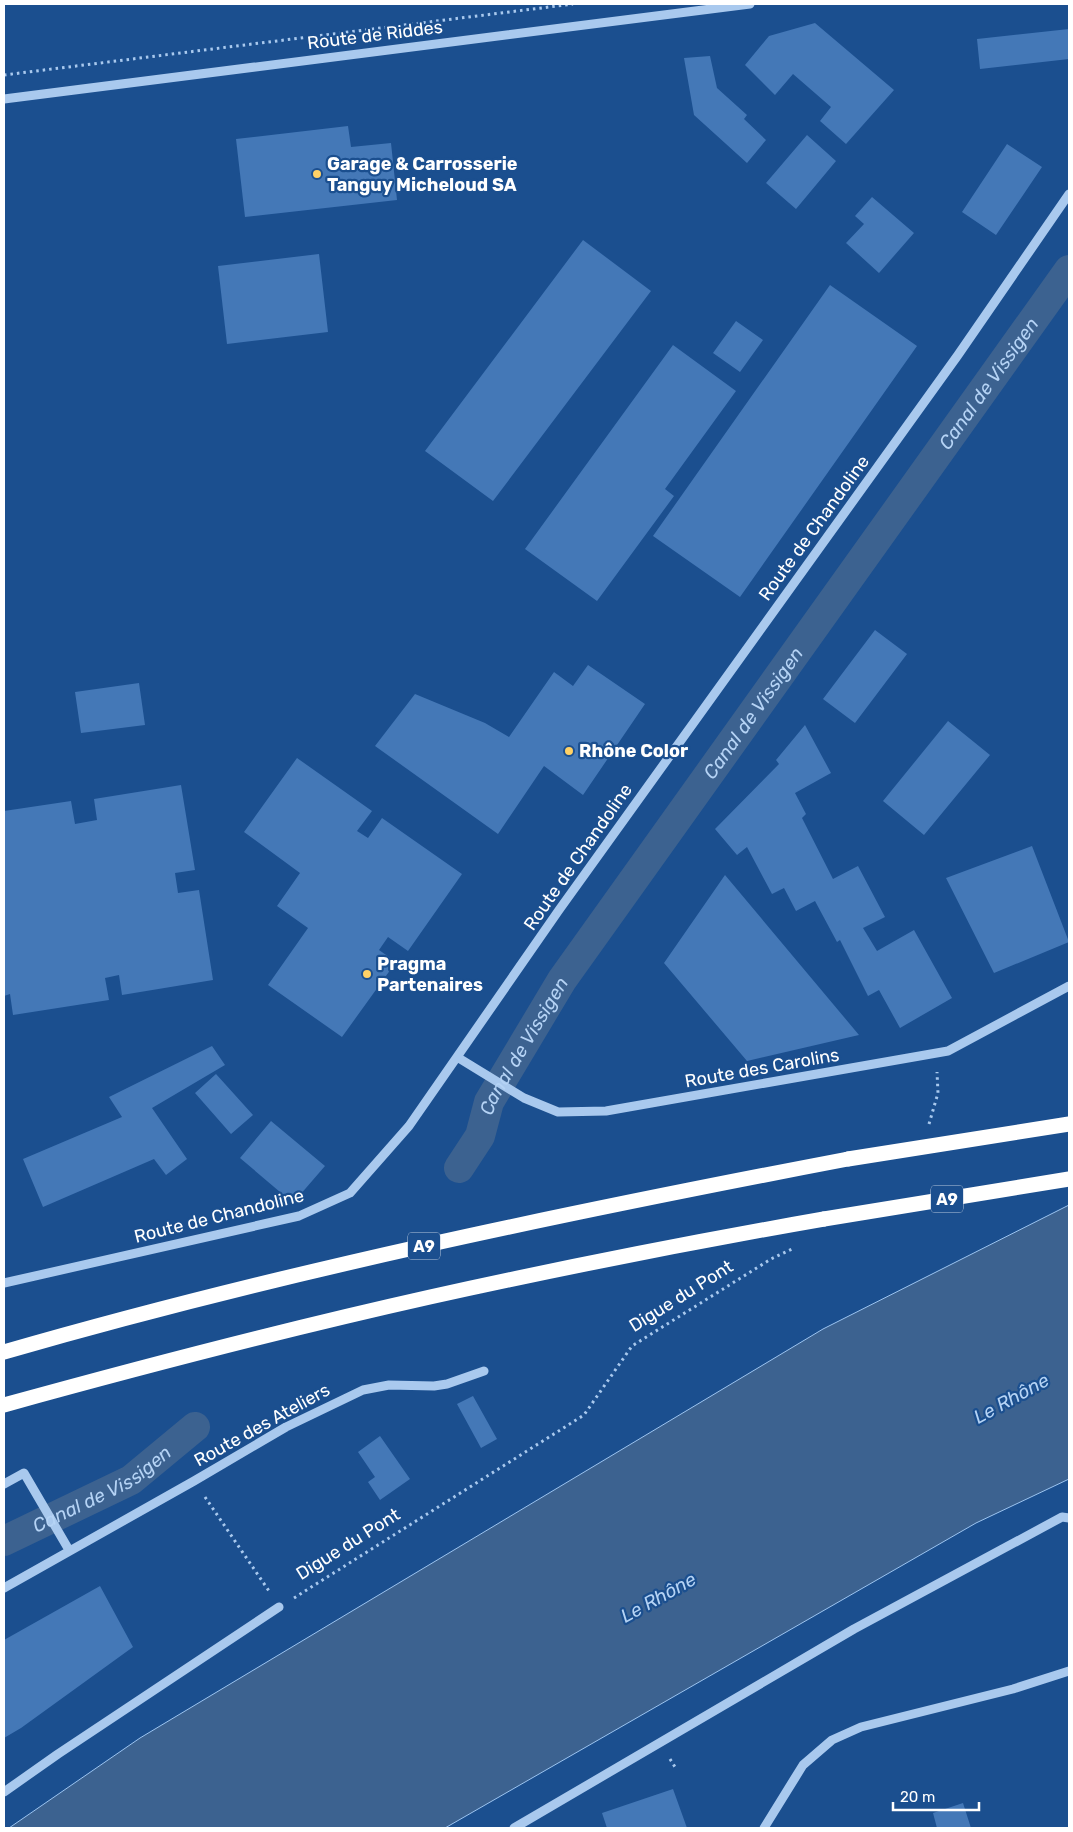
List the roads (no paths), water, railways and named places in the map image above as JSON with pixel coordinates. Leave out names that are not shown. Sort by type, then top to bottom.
[{"type":"highway","name":"A9","points":[[4,1352],[170,1308],[427,1246],[645,1198],[848,1159],[1069,1124]]},
{"type":"highway","name":"A9","points":[[4,1405],[171,1360],[429,1297],[610,1259],[824,1219],[1069,1179]]},
{"type":"street","name":"Route de Riddes","points":[[4,99],[750,4]]},
{"type":"street","name":"Route de Chandoline","points":[[4,1282],[299,1216],[350,1193],[410,1126],[559,910],[952,363],[1069,194]]},
{"type":"street","name":"Route des Carolins","points":[[457,1057],[524,1098],[558,1112],[606,1111],[948,1051],[1069,986]]},
{"type":"street","name":"Route des Ateliers","points":[[4,1588],[286,1427],[363,1390],[390,1385],[440,1385],[484,1371]]},
{"type":"street","points":[[4,1484],[24,1473],[69,1550]]},
{"type":"street","points":[[514,1828],[854,1629],[1067,1516]]},
{"type":"street","points":[[4,1792],[66,1748],[279,1607]]},
{"type":"street","points":[[764,1828],[803,1765],[832,1740],[862,1727],[1013,1689],[1069,1671]]},
{"type":"water","name":"Le Rhône","points":[[1069,1205],[1069,1479],[976,1523],[445,1828],[9,1828],[140,1738],[823,1329]]},
{"type":"waterway","name":"Canal de Vissigen","points":[[459,1168],[480,1136],[489,1102],[562,980],[1069,270]]},
{"type":"waterway","name":"Canal de Vissigen","points":[[4,1541],[131,1480],[195,1427]]},
{"type":"place","name":"Garage & Carrosserie Tanguy Micheloud SA","points":[[317,174]]},
{"type":"place","name":"Rhône Color","points":[[569,751]]},
{"type":"place","name":"Pragma Partenaires","points":[[367,974]]}]
